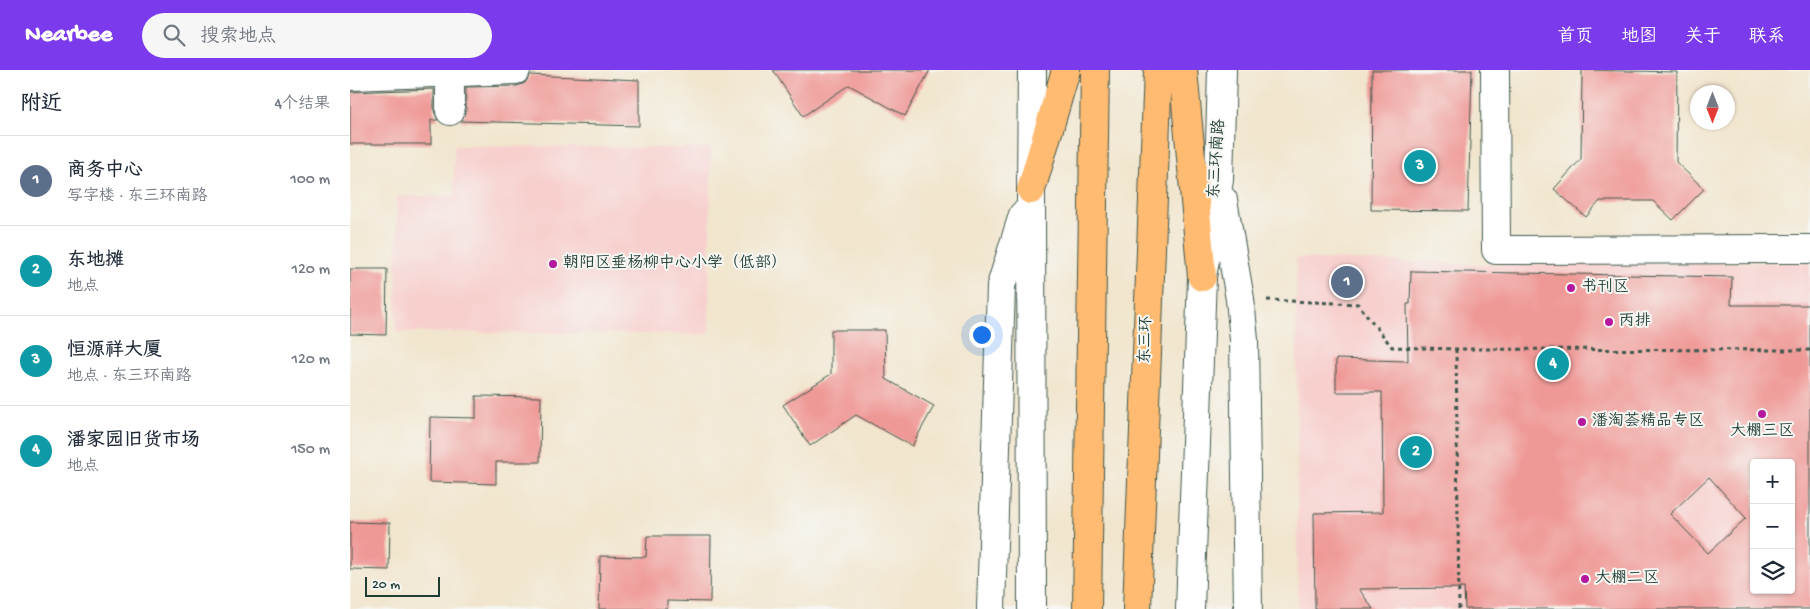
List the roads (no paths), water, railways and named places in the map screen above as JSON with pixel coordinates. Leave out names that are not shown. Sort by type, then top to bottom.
[{"type":"highway","points":[[1031,190],[1066,70]]},
{"type":"highway","points":[[1087,609],[1095,70]]},
{"type":"highway","name":"东三环","points":[[1137,609],[1158,70]]},
{"type":"highway","points":[[1183,70],[1202,277]]},
{"type":"street","points":[[350,76],[516,70]]},
{"type":"street","points":[[1032,70],[1032,609]]},
{"type":"street","name":"东三环南路","points":[[1190,609],[1202,277],[1220,180],[1222,70]]},
{"type":"street","points":[[1495,70],[1496,250],[1810,249]]},
{"type":"street","points":[[450,71],[450,111]]},
{"type":"street","points":[[1220,180],[1240,299],[1244,340],[1248,609]]},
{"type":"street","points":[[991,609],[1001,286],[1031,190]]},
{"type":"place","name":"恒源祥大厦","points":[[1420,166]]},
{"type":"place","name":"朝阳区垂杨柳中心小学（低部）","points":[[553,264]]},
{"type":"place","name":"商务中心","points":[[1347,282]]},
{"type":"place","name":"书刊区","points":[[1571,288]]},
{"type":"place","name":"丙排","points":[[1609,322]]},
{"type":"place","name":"潘家园旧货市场","points":[[1553,364]]},
{"type":"place","name":"大棚三区","points":[[1762,414]]},
{"type":"place","name":"潘淘荟精品专区","points":[[1582,422]]},
{"type":"place","name":"东地摊","points":[[1416,452]]},
{"type":"place","name":"大棚二区","points":[[1585,579]]}]
